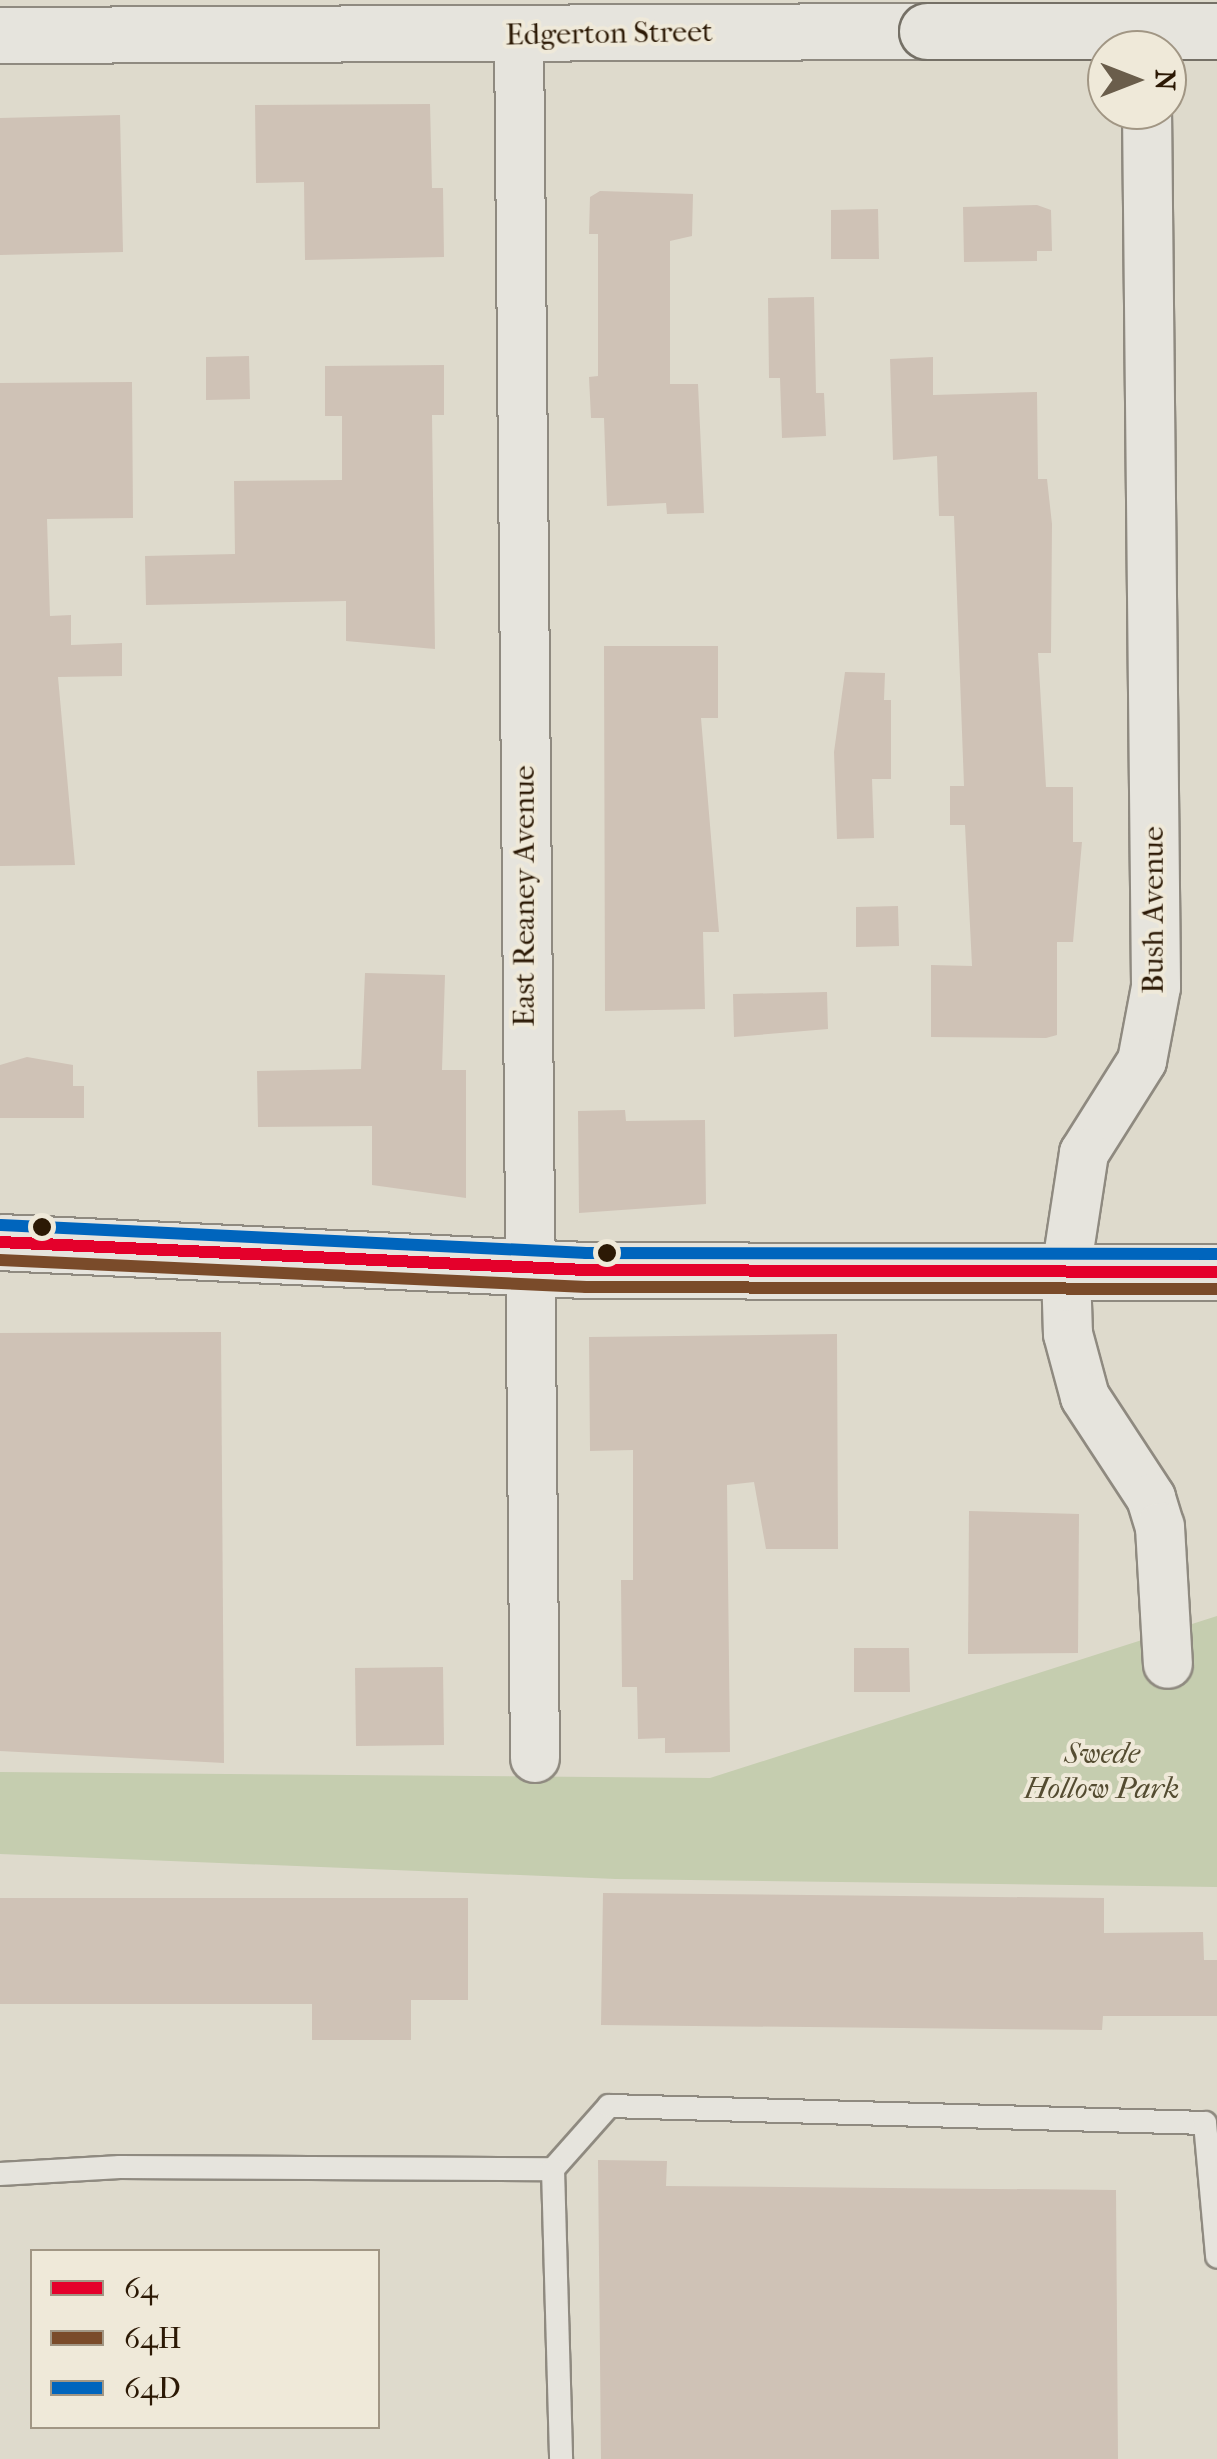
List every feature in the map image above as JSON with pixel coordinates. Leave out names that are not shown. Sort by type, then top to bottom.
[{"type":"street","points":[[1144,0],[1145,30]]},
{"type":"street","name":"Edgerton Street","points":[[0,35],[1217,31]]},
{"type":"street","name":"East Reaney Avenue","points":[[519,35],[535,1758]]},
{"type":"street","name":"Bush Avenue","points":[[1146,130],[1156,987],[1142,1061],[1084,1153],[1066,1271],[1068,1334],[1085,1397],[1152,1498],[1160,1528],[1168,1664]]},
{"type":"street","points":[[0,1242],[528,1268],[1217,1272]]},
{"type":"lane","points":[[561,2459],[553,2170],[609,2106],[1205,2123],[1217,2256]]},
{"type":"lane","points":[[0,2174],[120,2167],[553,2170]]},
{"type":"green space","name":"Swede Hollow Park","points":[[1217,1616],[1217,1887],[616,1879],[0,1854],[0,1772],[710,1778]]},
{"type":"building","points":[[430,104],[432,188],[443,188],[444,257],[305,260],[304,182],[256,183],[255,105]]},
{"type":"building","points":[[120,115],[123,252],[0,255],[0,118]]},
{"type":"building","points":[[600,191],[693,194],[692,236],[670,241],[670,384],[698,384],[704,513],[667,514],[666,503],[607,506],[604,418],[591,418],[589,377],[598,376],[598,234],[589,234],[590,197]]},
{"type":"building","points":[[1037,205],[1051,210],[1052,251],[1037,251],[1037,261],[964,262],[963,207]]},
{"type":"building","points":[[878,209],[879,259],[831,259],[831,210]]},
{"type":"building","points":[[814,297],[816,393],[824,393],[826,436],[782,438],[780,378],[769,378],[768,298]]},
{"type":"building","points":[[249,356],[250,399],[206,400],[206,357]]},
{"type":"building","points":[[933,357],[933,395],[1037,392],[1038,479],[1047,479],[1052,524],[1051,653],[1038,653],[1046,787],[1073,787],[1073,842],[1082,842],[1073,942],[1057,942],[1057,1035],[1046,1038],[931,1037],[931,965],[972,966],[965,825],[950,825],[950,786],[964,786],[954,516],[939,516],[937,456],[893,460],[890,359]]},
{"type":"building","points":[[444,365],[444,415],[432,415],[435,649],[346,641],[346,601],[146,605],[145,556],[235,554],[234,481],[342,480],[342,416],[325,416],[325,366]]},
{"type":"building","points":[[132,382],[133,518],[47,519],[50,616],[71,615],[71,645],[122,643],[122,676],[58,677],[75,865],[0,866],[0,383]]},
{"type":"building","points":[[604,646],[718,646],[718,718],[701,718],[719,932],[703,932],[705,1009],[605,1011]]},
{"type":"building","points":[[845,672],[885,673],[884,700],[891,700],[891,779],[872,779],[874,838],[837,839],[834,752]]},
{"type":"building","points":[[898,906],[899,946],[856,947],[856,907]]},
{"type":"building","points":[[365,973],[445,975],[442,1070],[466,1070],[466,1198],[372,1185],[372,1126],[258,1127],[257,1071],[361,1069]]},
{"type":"building","points":[[827,992],[828,1029],[734,1037],[733,994]]},
{"type":"building","points":[[27,1057],[73,1065],[73,1086],[84,1086],[84,1118],[0,1118],[0,1065]]},
{"type":"building","points":[[625,1110],[626,1121],[705,1120],[706,1204],[579,1213],[578,1111]]},
{"type":"building","points":[[221,1332],[224,1763],[0,1751],[0,1333]]},
{"type":"building","points":[[837,1334],[838,1549],[766,1549],[754,1482],[727,1485],[730,1752],[665,1753],[665,1738],[638,1739],[637,1687],[622,1687],[621,1580],[633,1580],[633,1450],[590,1451],[589,1337]]},
{"type":"building","points":[[969,1511],[1079,1514],[1078,1653],[968,1654]]},
{"type":"building","points":[[854,1648],[909,1648],[910,1692],[854,1692]]},
{"type":"building","points":[[443,1667],[444,1745],[356,1746],[355,1668]]},
{"type":"building","points":[[603,1893],[1104,1898],[1104,1933],[1203,1932],[1204,1960],[1217,1960],[1217,2016],[1103,2016],[1102,2030],[601,2025]]},
{"type":"building","points":[[0,1898],[468,1898],[468,2000],[411,2000],[411,2040],[312,2040],[312,2004],[0,2004]]},
{"type":"building","points":[[598,2160],[667,2161],[666,2186],[1116,2190],[1118,2459],[601,2459]]},
{"type":"transit line","name":"64D","points":[[1,1225],[586,1253],[1217,1254]]},
{"type":"transit line","name":"64","points":[[0,1242],[586,1270],[1217,1272]]},
{"type":"transit line","name":"64H","points":[[0,1260],[586,1287],[1217,1289]]}]
